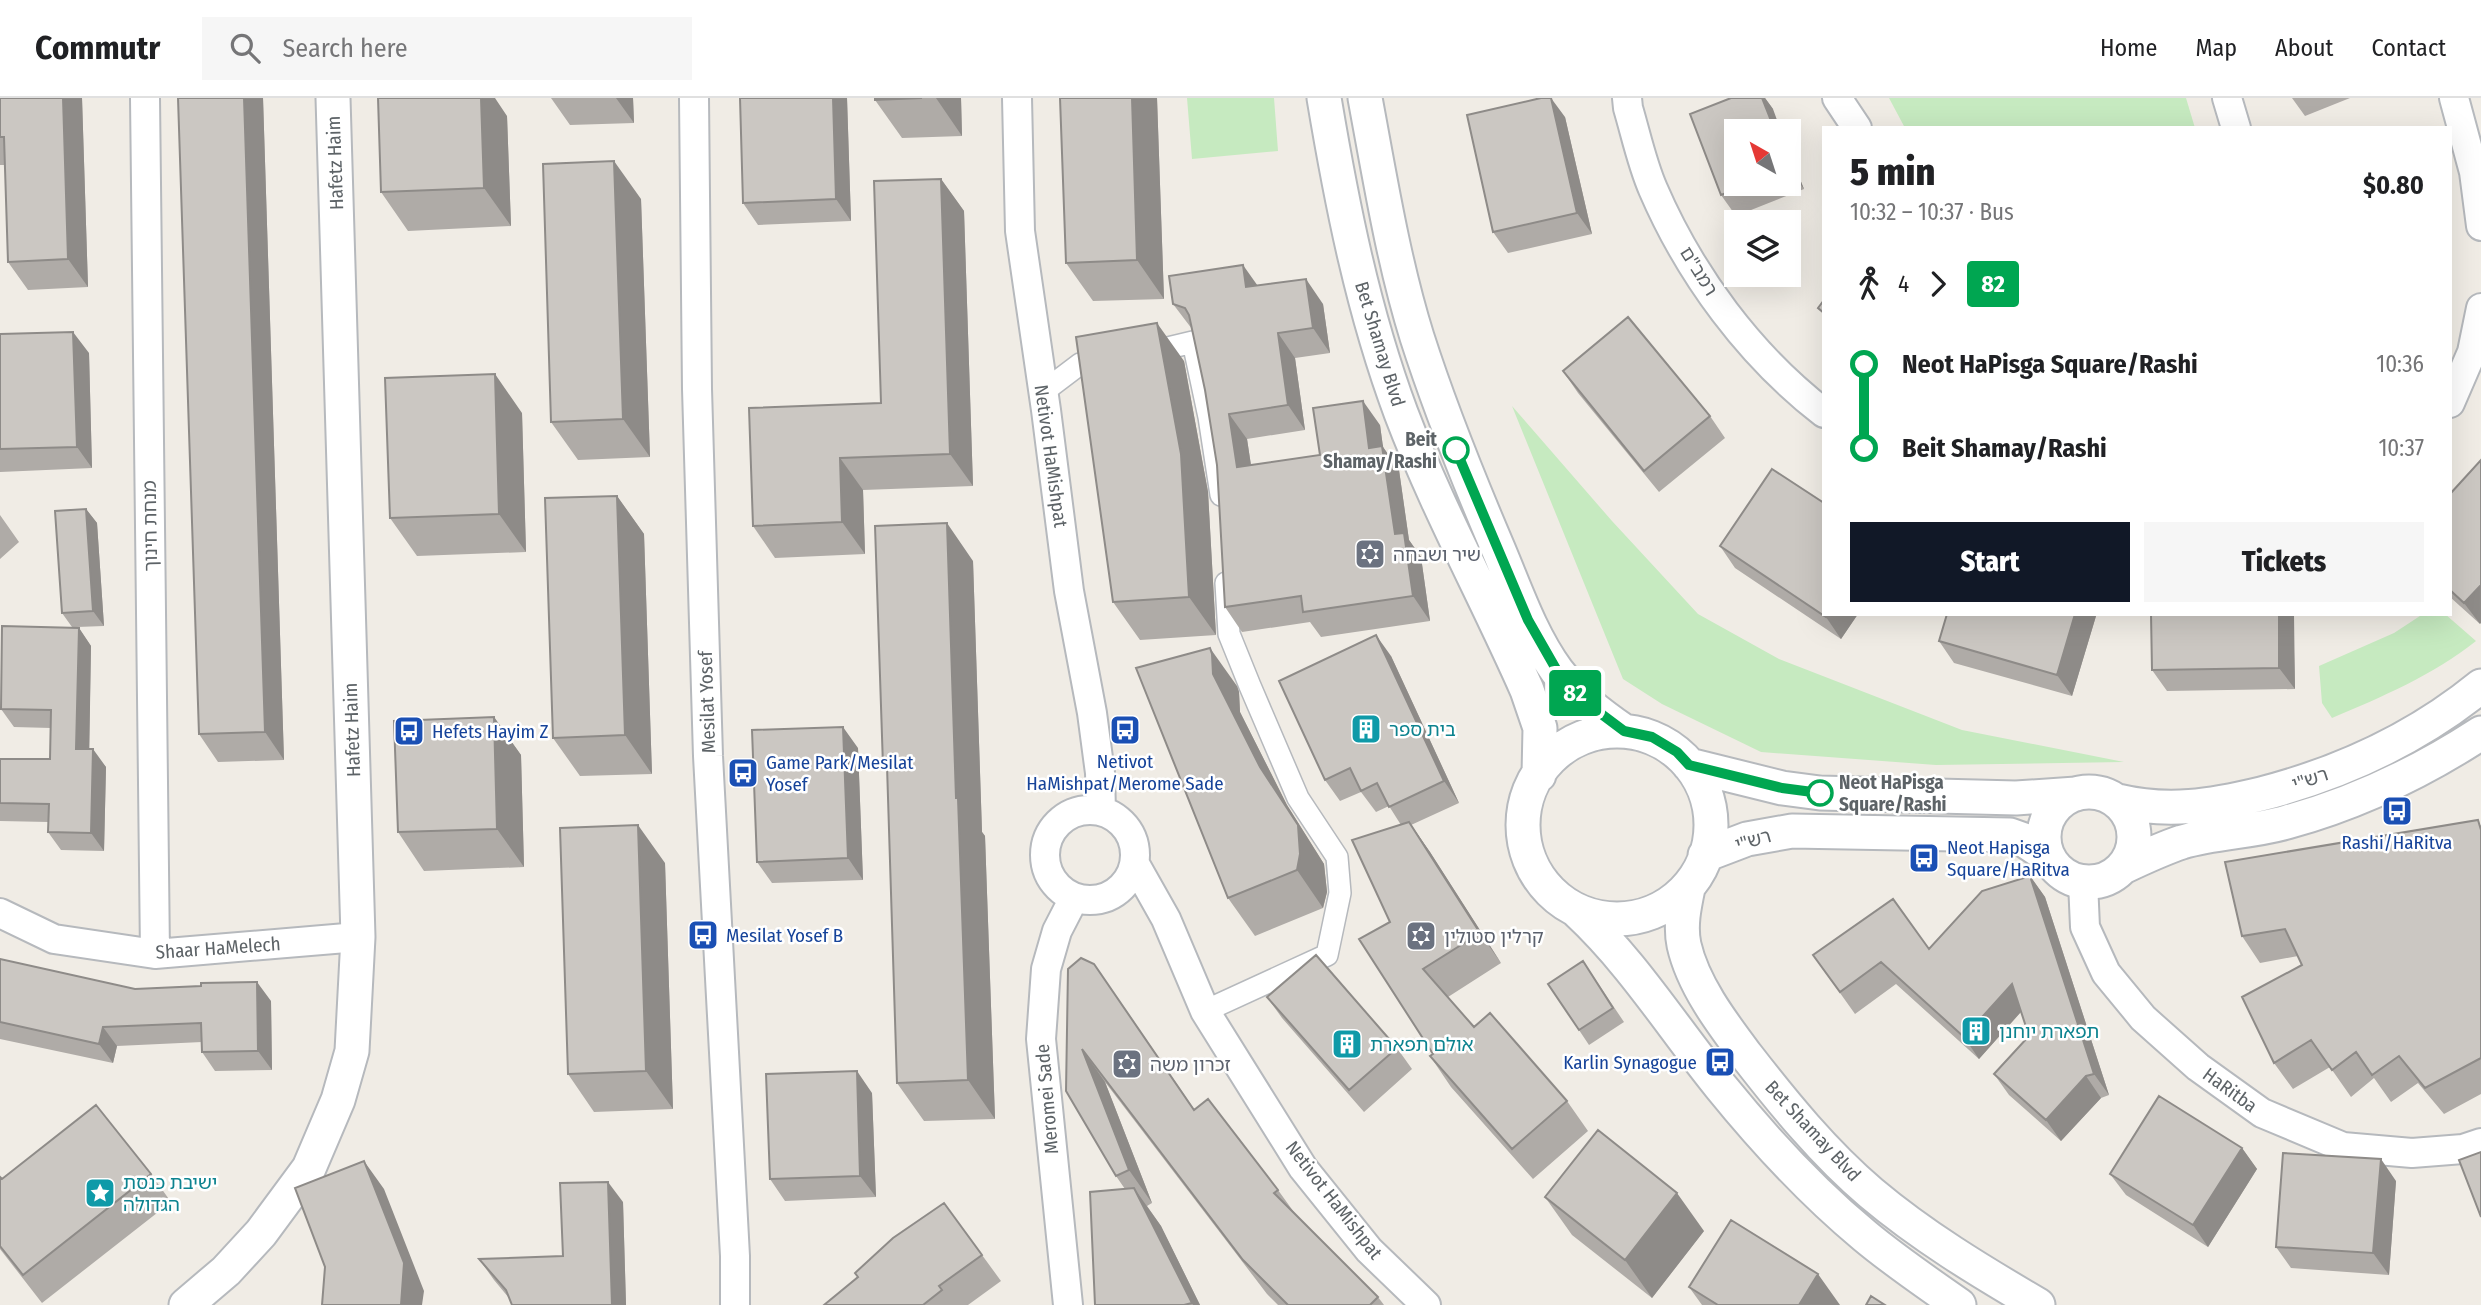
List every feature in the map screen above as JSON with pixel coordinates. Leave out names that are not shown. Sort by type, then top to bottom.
[{"type":"street","name":"מנחת חינוך","points":[[145,98],[155,954]]},
{"type":"street","name":"Hafetz Haim","points":[[186,1305],[226,1271],[261,1233],[309,1168],[338,1100],[352,1051],[358,937],[333,98]]},
{"type":"street","name":"Mesilat Yosef","points":[[694,98],[697,389],[708,756],[735,1305]]},
{"type":"street","name":"Netivot HaMishpat","points":[[1017,98],[1020,231],[1069,591],[1095,737],[1101,811]]},
{"type":"street","name":"Bet Shamay Blvd","points":[[1324,98],[1346,223],[1363,294],[1402,414],[1423,463],[1515,627],[1556,669],[1576,695],[1624,731]]},
{"type":"street","name":"Bet Shamay Blvd","points":[[1365,98],[1391,234],[1417,335],[1515,627],[1527,690],[1540,728],[1539,775]]},
{"type":"street","name":"רמב\"ם","points":[[1627,98],[1653,189],[1699,278],[1751,344],[1803,397],[1822,411]]},
{"type":"street","points":[[1837,98],[1856,126]]},
{"type":"street","points":[[2227,98],[2235,126]]},
{"type":"street","points":[[2454,98],[2474,172],[2481,226]]},
{"type":"street","points":[[2452,398],[2472,352],[2481,308]]},
{"type":"street","points":[[1043,392],[1080,364],[1112,361],[1193,342],[1211,429],[1222,517]]},
{"type":"street","points":[[1205,1011],[1328,955],[1340,893],[1337,857],[1298,798],[1229,634],[1225,556]]},
{"type":"street","name":"רש\"י","points":[[2118,802],[2147,808],[2209,805],[2292,786],[2345,768],[2388,748],[2424,727],[2481,686]]},
{"type":"street","points":[[1624,731],[1652,737],[1677,752],[1689,765],[1697,774],[1709,799],[1712,828],[1705,855],[1688,888],[1675,900],[1651,914],[1626,920],[1601,918],[1577,911],[1555,897],[1539,878],[1527,855],[1523,831],[1525,805],[1549,761],[1568,745],[1595,734],[1624,731]]},
{"type":"street","name":"רש\"י","points":[[2123,867],[2183,842],[2285,823],[2333,808],[2434,763],[2481,733]]},
{"type":"street","points":[[1689,765],[1782,788],[1820,793],[2016,799],[2091,792],[2105,795],[2118,802],[2133,826],[2134,841],[2130,855],[2123,867],[2111,877],[2083,882],[2068,877],[2056,868],[2048,856],[2044,842],[2046,826],[2052,812],[2062,801],[2076,794]]},
{"type":"street","points":[[1101,811],[1122,822],[1131,834],[1136,848],[1135,864],[1125,884],[1106,898],[1090,901],[1074,898],[1060,890],[1051,880],[1045,865],[1045,847],[1051,832],[1062,820],[1075,812],[1101,811]]},
{"type":"street","name":"רש\"י","points":[[1705,855],[1747,839],[1792,831],[2010,835],[2024,840],[2048,856]]},
{"type":"street","name":"Netivot HaMishpat","points":[[1135,864],[1166,919],[1205,1011],[1303,1168],[1369,1250],[1426,1305]]},
{"type":"street","name":"HaRitba","points":[[2083,882],[2085,927],[2106,973],[2143,1018],[2197,1067],[2262,1113],[2343,1147],[2412,1153],[2463,1149],[2481,1143]]},
{"type":"street","name":"Bet Shamay Blvd","points":[[1688,888],[1682,923],[1684,944],[1691,968],[1735,1040],[1775,1092],[1823,1147],[1870,1192],[1957,1257],[2038,1305]]},
{"type":"street","name":"Meromei Sade","points":[[1068,1305],[1041,1039],[1046,969],[1057,931],[1074,898]]},
{"type":"street","name":"Bet Shamay Blvd","points":[[1577,911],[1629,965],[1720,1086],[1796,1171],[1864,1235],[1959,1305]]},
{"type":"street","name":"Shaar HaMelech","points":[[0,913],[54,939],[155,954],[358,937]]},
{"type":"green space","points":[[1187,98],[1274,98],[1278,151],[1192,159]]},
{"type":"green space","points":[[1889,98],[2186,98],[2194,126],[1904,126]]},
{"type":"green space","points":[[1512,406],[1612,521],[1698,614],[1779,659],[1962,730],[2124,762],[1936,765],[1761,752],[1662,704],[1623,679]]},
{"type":"green space","points":[[2420,616],[2447,616],[2476,641],[2425,675],[2332,718],[2322,703],[2319,666],[2394,633]]},
{"type":"building","points":[[0,98],[63,98],[68,259],[8,262]]},
{"type":"building","points":[[178,98],[244,98],[265,732],[199,734]]},
{"type":"building","points":[[378,98],[481,98],[484,188],[381,192]]},
{"type":"building","points":[[740,98],[833,98],[836,199],[743,203]]},
{"type":"building","points":[[875,98],[922,98],[875,100]]},
{"type":"building","points":[[1060,98],[1132,98],[1137,260],[1066,263]]},
{"type":"building","points":[[1551,98],[1577,213],[1493,232],[1467,115]]},
{"type":"building","points":[[1731,98],[1762,98],[1770,119],[1724,119],[1724,194],[1721,195],[1690,114]]},
{"type":"building","points":[[614,161],[623,419],[551,422],[543,164]]},
{"type":"building","points":[[941,179],[950,454],[840,458],[842,522],[753,526],[749,408],[881,403],[874,181]]},
{"type":"building","points":[[1243,265],[1246,287],[1306,279],[1313,328],[1278,333],[1288,405],[1229,414],[1237,467],[1320,455],[1313,408],[1363,401],[1369,448],[1382,446],[1395,534],[1404,533],[1413,596],[1303,612],[1301,596],[1225,607],[1217,465],[1205,390],[1189,315],[1185,308],[1173,304],[1169,276]]},
{"type":"building","points":[[1628,317],[1710,416],[1644,471],[1563,371]]},
{"type":"building","points":[[1157,323],[1181,454],[1189,597],[1113,602],[1076,337]]},
{"type":"building","points":[[73,332],[77,447],[0,449],[0,334]]},
{"type":"building","points":[[495,374],[499,514],[390,518],[385,378]]},
{"type":"building","points":[[2481,460],[2481,585],[2464,603],[2452,592],[2452,492]]},
{"type":"building","points":[[1772,469],[1822,502],[1822,614],[1720,546]]},
{"type":"building","points":[[617,496],[625,735],[553,738],[545,498]]},
{"type":"building","points":[[86,509],[93,611],[62,613],[55,511]]},
{"type":"building","points":[[947,523],[968,1080],[897,1083],[887,766],[883,766],[875,526]]},
{"type":"building","points":[[1946,616],[2074,616],[2057,675],[1939,641]]},
{"type":"building","points":[[2151,616],[2279,616],[2279,668],[2152,670]]},
{"type":"building","points":[[2,626],[79,628],[76,749],[93,749],[91,833],[48,832],[49,804],[0,803],[0,759],[50,759],[51,710],[1,709]]},
{"type":"building","name":"בית ספר","points":[[1376,635],[1444,781],[1389,807],[1377,783],[1361,791],[1350,768],[1325,780],[1279,681]]},
{"type":"building","points":[[1210,648],[1213,674],[1260,767],[1298,825],[1300,854],[1297,870],[1228,898],[1136,668]]},
{"type":"building","points":[[494,717],[497,829],[398,832],[394,721]]},
{"type":"building","points":[[843,727],[848,858],[757,862],[752,730]]},
{"type":"building","points":[[2478,820],[2481,830],[2481,1058],[2425,1088],[2399,1056],[2372,1075],[2356,1052],[2332,1070],[2311,1040],[2274,1063],[2242,997],[2302,965],[2285,929],[2242,936],[2225,862]]},
{"type":"building","points":[[1409,822],[1480,933],[1423,969],[1474,1027],[1490,1013],[1567,1101],[1512,1149],[1430,1056],[1433,1054],[1359,939],[1390,922],[1352,840]]},
{"type":"building","points":[[638,825],[646,1071],[568,1074],[560,828]]},
{"type":"building","points":[[2030,876],[2094,1074],[2086,1076],[2046,1120],[1994,1074],[2029,1036],[2012,984],[1964,1037],[1881,962],[1840,992],[1813,955],[1893,899],[1929,949],[1982,891]]},
{"type":"building","name":"אולם תפארת","points":[[1316,955],[1397,1048],[1349,1090],[1267,997]]},
{"type":"building","points":[[1081,958],[1094,964],[1194,1110],[1208,1099],[1278,1190],[1274,1193],[1378,1297],[1370,1305],[1288,1305],[1243,1260],[1082,1049],[1129,1170],[1116,1176],[1066,1091],[1068,969]]},
{"type":"building","points":[[0,959],[135,989],[201,986],[201,983],[257,982],[258,1051],[202,1052],[201,1023],[103,1027],[99,1044],[0,1022]]},
{"type":"building","points":[[1583,961],[1613,1008],[1579,1030],[1548,984]]},
{"type":"building","points":[[857,1071],[860,1176],[770,1179],[766,1074]]},
{"type":"building","points":[[2159,1096],[2242,1148],[2193,1225],[2110,1174]]},
{"type":"building","points":[[96,1105],[151,1174],[23,1275],[0,1246],[0,1177],[2,1179]]},
{"type":"building","points":[[1598,1130],[1677,1193],[1625,1260],[1545,1197]]},
{"type":"building","points":[[2481,1152],[2481,1217],[2459,1160]]},
{"type":"building","points":[[2283,1153],[2381,1159],[2373,1253],[2276,1247]]},
{"type":"building","points":[[364,1161],[404,1263],[401,1305],[322,1305],[325,1267],[295,1188]]},
{"type":"building","points":[[608,1182],[612,1305],[512,1305],[506,1290],[479,1259],[563,1256],[560,1183]]},
{"type":"building","points":[[1134,1188],[1192,1303],[1095,1305],[1090,1192]]},
{"type":"building","points":[[944,1203],[982,1255],[939,1286],[942,1290],[923,1305],[824,1305],[858,1277],[855,1273],[893,1238]]},
{"type":"building","points":[[1731,1220],[1818,1274],[1799,1305],[1718,1305],[1689,1287]]},
{"type":"building","points":[[1871,1296],[1885,1305],[1866,1305]]},
{"type":"bus line","name":"82","points":[[1456,450],[1528,620],[1556,669],[1576,695],[1624,731],[1652,737],[1677,752],[1689,765],[1782,788],[1820,793]]},
{"type":"place","name":"Beit Shamay/Rashi","points":[[1456,450]]},
{"type":"place","name":"שיר ושבחה","points":[[1370,554]]},
{"type":"place","name":"בית ספר","points":[[1366,729]]},
{"type":"place","name":"Netivot HaMishpat/Merome Sade","points":[[1125,730]]},
{"type":"place","name":"Hefets Hayim Z","points":[[409,731]]},
{"type":"place","name":"Game Park/Mesilat Yosef","points":[[743,773]]},
{"type":"place","name":"Neot HaPisga Square/Rashi","points":[[1820,793]]},
{"type":"place","name":"Rashi/HaRitva","points":[[2397,811]]},
{"type":"place","name":"Neot Hapisga Square/HaRitva","points":[[1924,858]]},
{"type":"place","name":"Mesilat Yosef B","points":[[703,935]]},
{"type":"place","name":"קרלין סטולין","points":[[1421,936]]},
{"type":"place","name":"תפארת יוחנן","points":[[1976,1031]]},
{"type":"place","name":"אולם תפארת","points":[[1347,1044]]},
{"type":"place","name":"Karlin Synagogue","points":[[1720,1062]]},
{"type":"place","name":"זכרון משה","points":[[1127,1064]]},
{"type":"place","name":"ישיבת כנסת הגדולה","points":[[100,1193]]}]
